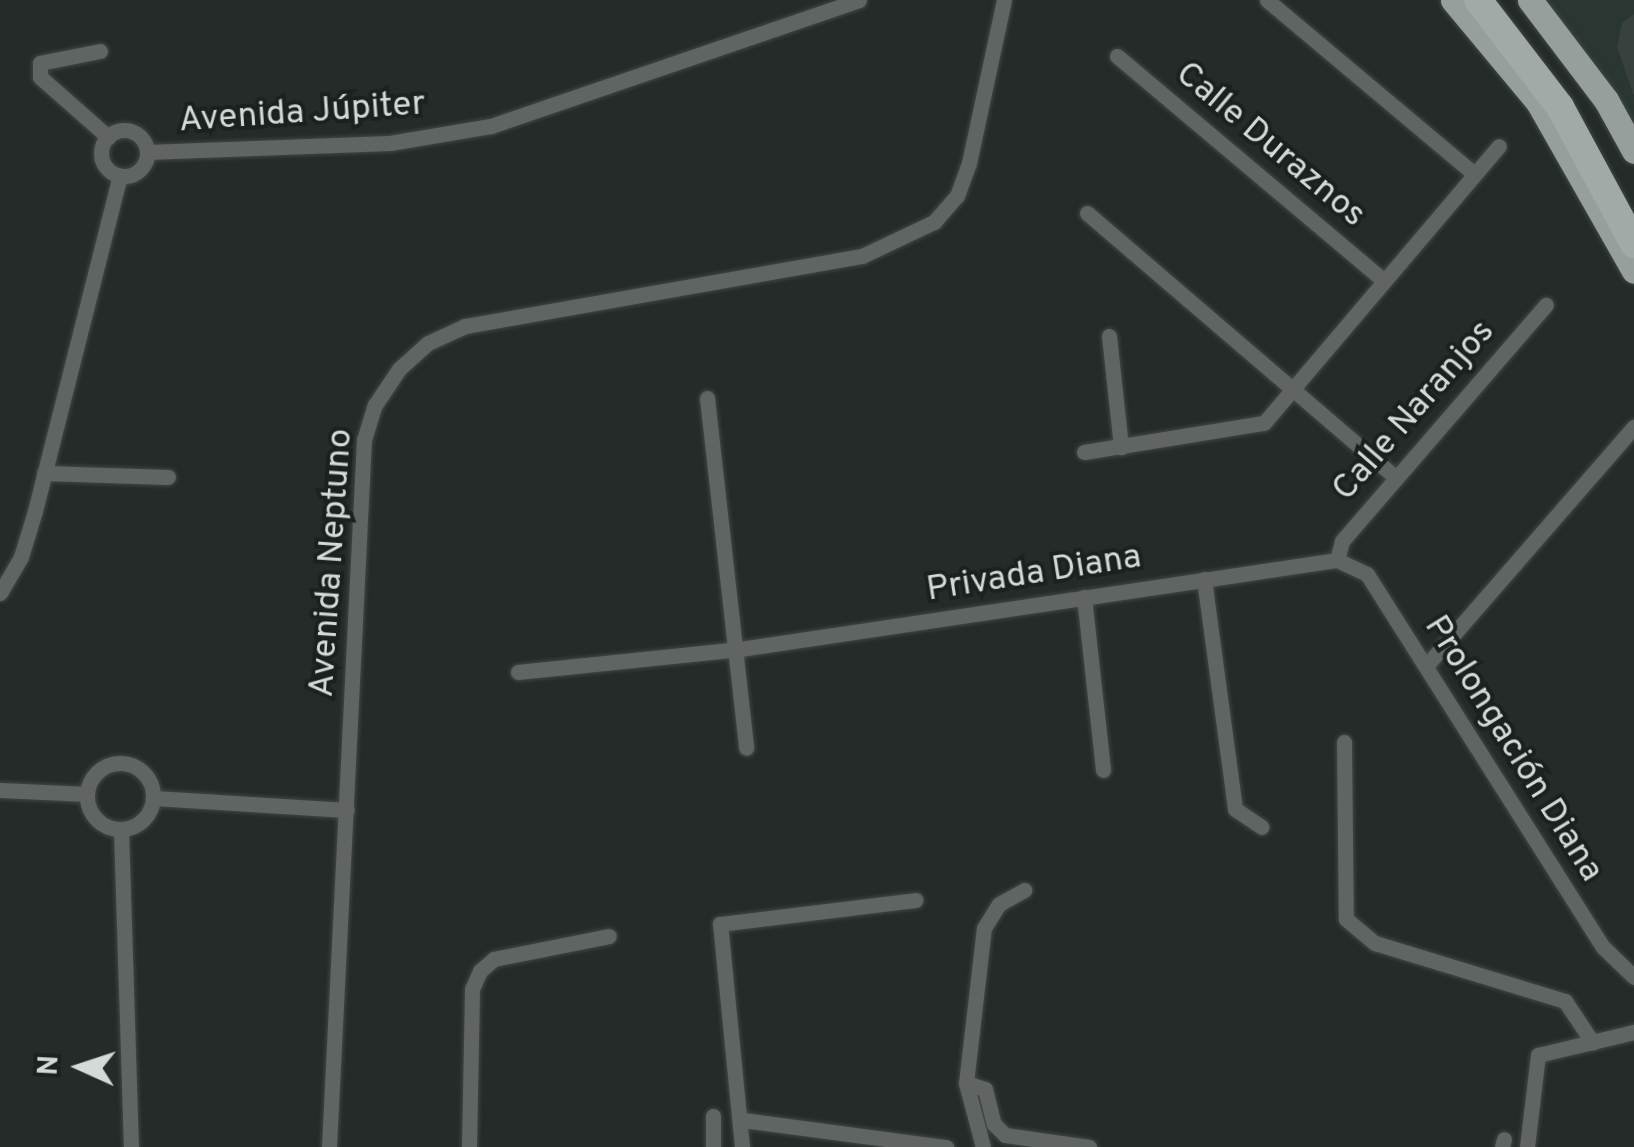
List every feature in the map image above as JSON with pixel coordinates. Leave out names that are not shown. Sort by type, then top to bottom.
[{"type":"highway","points":[[1478,0],[1560,108],[1634,244]]},
{"type":"highway","points":[[1502,0],[1583,111],[1634,206]]},
{"type":"main road","points":[[1452,0],[1538,102],[1634,271]]},
{"type":"main road","points":[[1530,0],[1606,100],[1634,151]]},
{"type":"street","name":"Avenida Júpiter","points":[[147,152],[390,143],[491,126],[859,0]]},
{"type":"street","name":"Avenida Neptuno","points":[[328,1147],[364,440],[375,405],[399,368],[428,343],[465,326],[862,256],[934,222],[957,196],[969,163],[1004,0]]},
{"type":"street","points":[[1267,0],[1474,173]]},
{"type":"street","points":[[0,593],[21,557],[120,176],[103,164],[108,136],[40,76],[40,63],[100,50]]},
{"type":"street","name":"Calle Duraznos","points":[[1116,56],[1384,281]]},
{"type":"street","name":"Avenida Júpiter","points":[[108,136],[133,132],[147,152]]},
{"type":"street","points":[[1084,452],[1264,423],[1499,146]]},
{"type":"street","name":"Avenida Júpiter","points":[[120,176],[142,167],[147,152]]},
{"type":"street","points":[[1087,213],[1396,478]]},
{"type":"street","name":"Calle Naranjos","points":[[1337,560],[1342,540],[1546,305]]},
{"type":"street","points":[[1110,336],[1121,446]]},
{"type":"street","points":[[707,398],[740,649],[746,748]]},
{"type":"street","points":[[1426,666],[1634,428]]},
{"type":"street","points":[[44,472],[168,476]]},
{"type":"street","name":"Privada Diana","points":[[518,672],[740,649],[1337,560]]},
{"type":"street","name":"Prolongación Diana","points":[[1337,560],[1367,574],[1602,947],[1634,976]]},
{"type":"street","points":[[1204,579],[1235,809],[1262,827]]},
{"type":"street","points":[[1084,596],[1104,770]]},
{"type":"street","points":[[1344,742],[1346,920],[1375,944],[1565,1001],[1593,1043]]},
{"type":"street","points":[[122,762],[145,774],[154,798],[144,820],[121,830],[96,820],[87,794],[98,771],[122,762]]},
{"type":"street","points":[[0,790],[87,794]]},
{"type":"street","points":[[154,798],[347,810]]},
{"type":"street","points":[[121,830],[131,1147]]},
{"type":"street","points":[[983,1147],[966,1083],[984,928],[999,904],[1024,890]]},
{"type":"street","points":[[742,1147],[743,1120],[720,924],[916,900]]},
{"type":"street","points":[[469,1147],[472,989],[480,971],[494,960],[609,936]]},
{"type":"street","points":[[1528,1147],[1538,1054],[1634,1032]]},
{"type":"street","points":[[966,1083],[985,1089],[994,1124],[1005,1135],[1089,1147]]},
{"type":"street","points":[[713,1116],[714,1147]]},
{"type":"street","points":[[743,1120],[946,1147]]},
{"type":"shaded area","points":[[1539,0],[1634,0],[1634,130]]},
{"type":"building","points":[[1634,14],[1634,96],[1617,47],[1622,23]]}]
